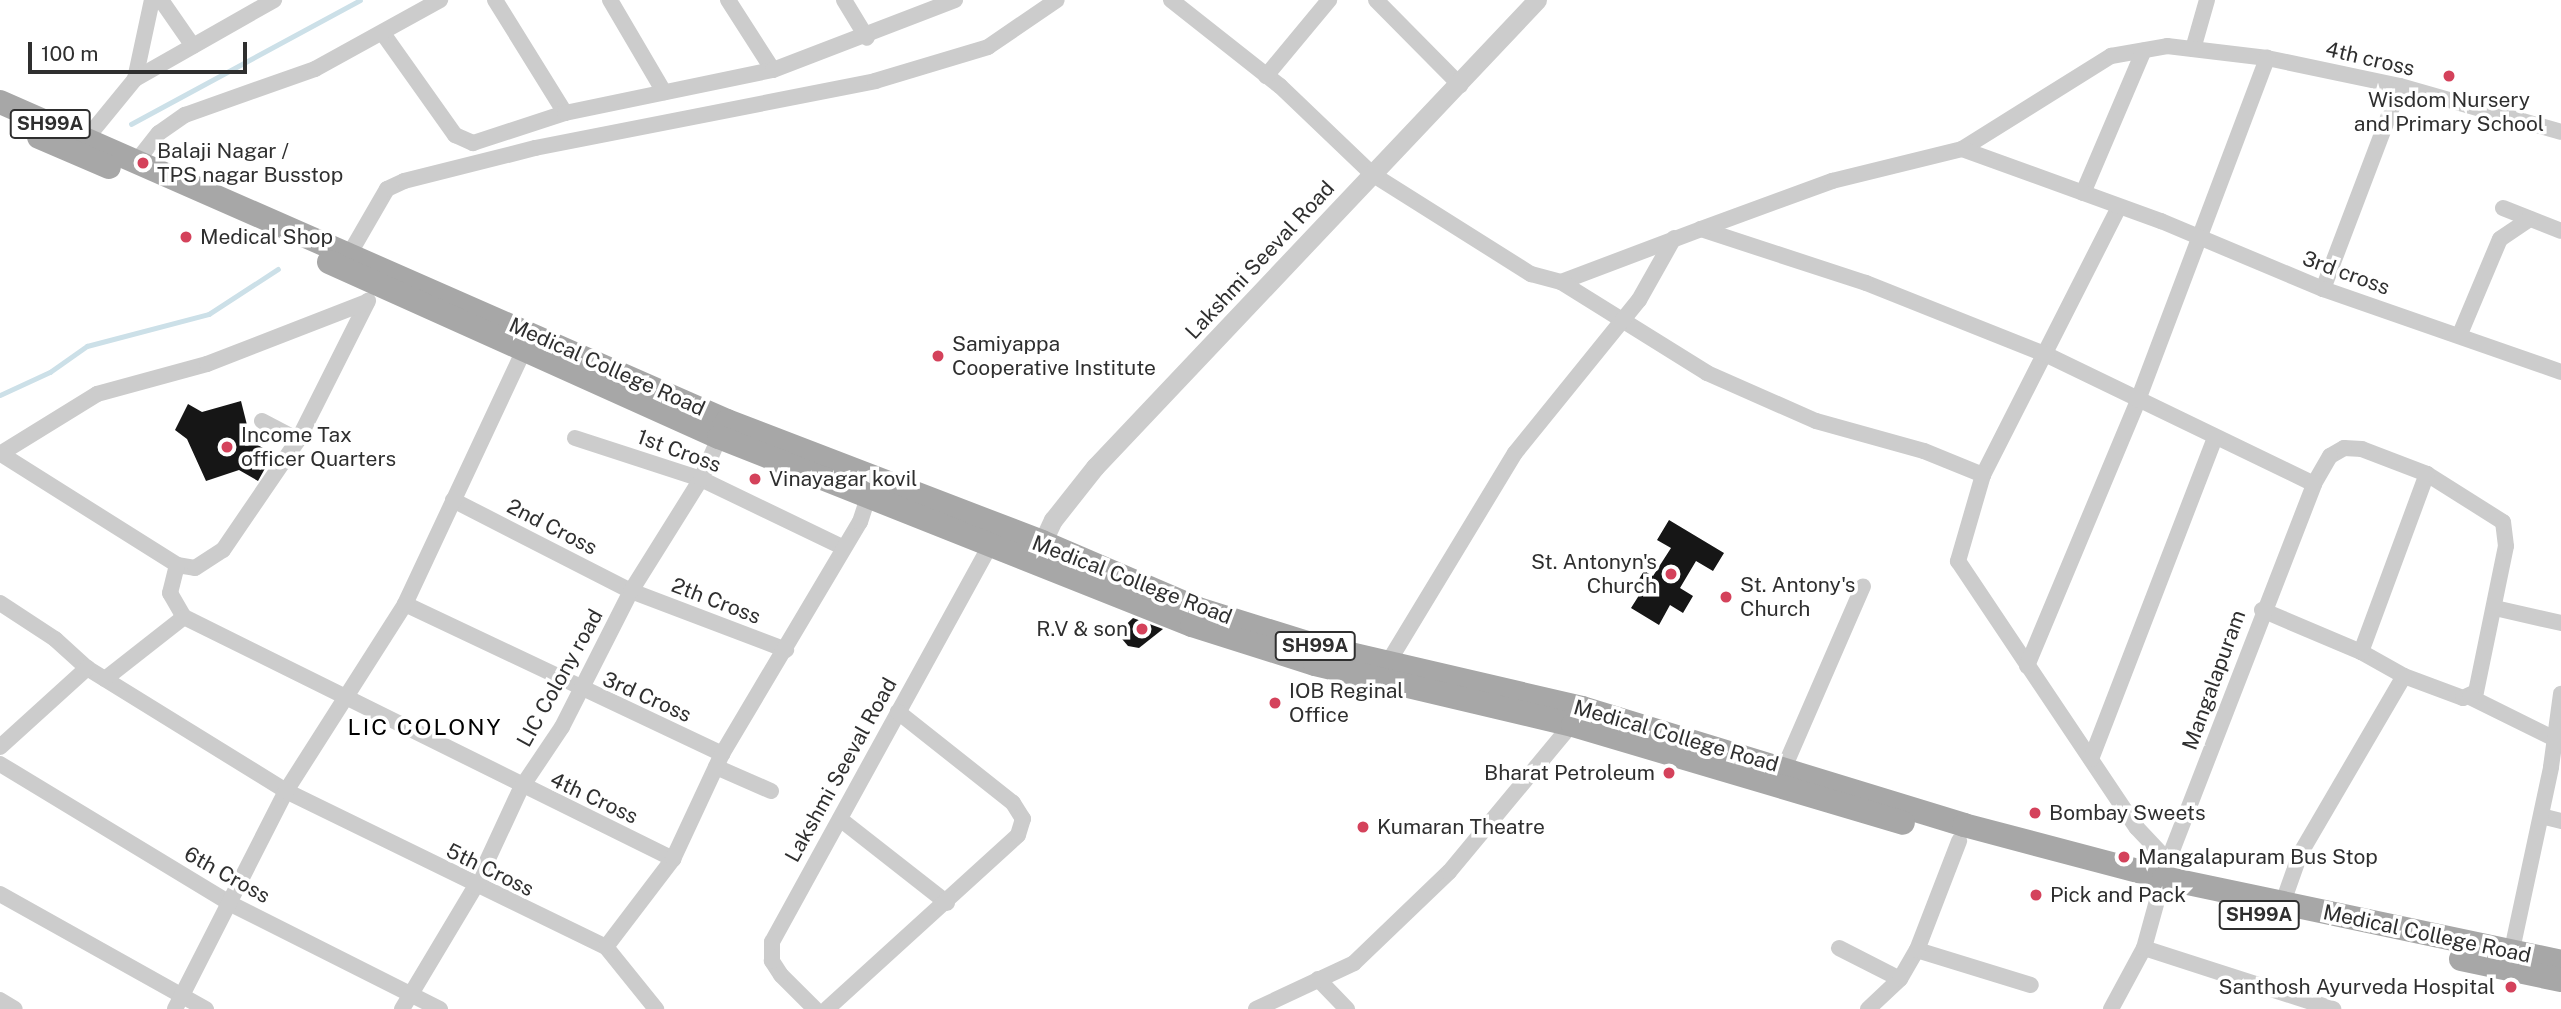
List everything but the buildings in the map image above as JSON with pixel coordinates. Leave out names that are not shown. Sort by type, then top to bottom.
[{"type":"main road","name":"Medical College Road","points":[[0,102],[88,148]]},
{"type":"main road","name":"Medical College Road","points":[[0,121],[88,148],[351,253],[528,341],[723,429],[867,499],[990,545],[1038,552]]},
{"type":"main road","name":"Medical College Road","points":[[127,163],[374,293],[528,341]]},
{"type":"main road","name":"Medical College Road","points":[[723,429],[1315,664],[1578,716],[1784,768],[1964,825],[2279,911],[2509,961],[2561,980]]},
{"type":"main road","name":"Medical College Road","points":[[1195,617],[1389,661],[1578,716],[1959,841],[2165,878]]},
{"type":"main road","name":"Medical College Road","points":[[2509,961],[2561,962]]},
{"type":"street","points":[[88,148],[135,79],[152,0]]},
{"type":"street","points":[[161,0],[193,46]]},
{"type":"street","points":[[135,79],[274,0]]},
{"type":"street","points":[[127,163],[159,133],[185,115],[315,69],[384,35],[440,0]]},
{"type":"street","points":[[495,0],[565,113]]},
{"type":"street","points":[[610,0],[664,92]]},
{"type":"street","points":[[728,0],[773,70]]},
{"type":"street","points":[[844,0],[867,38]]},
{"type":"street","points":[[384,35],[462,142],[565,113],[773,70],[867,38],[956,0]]},
{"type":"street","points":[[351,253],[387,189],[404,181],[535,148],[875,81],[988,47],[1057,0]]},
{"type":"street","points":[[1171,0],[1266,76],[1372,174],[1508,264],[1561,282],[1619,322],[1707,373],[1816,421],[1924,451],[1983,475]]},
{"type":"street","points":[[1266,76],[1329,0]]},
{"type":"street","name":"Lakshmi Seeval Road","points":[[1038,552],[1095,467],[1372,174],[1460,85],[1537,0]]},
{"type":"street","points":[[2193,49],[2207,0]]},
{"type":"street","points":[[1388,4],[1460,85]]},
{"type":"street","name":"4th cross","points":[[1561,282],[1832,181],[1962,149],[2111,56],[2167,46],[2267,58],[2400,86],[2561,132]]},
{"type":"street","points":[[2083,193],[2144,50]]},
{"type":"street","points":[[2027,666],[2138,400],[2267,58]]},
{"type":"street","points":[[2323,289],[2400,86]]},
{"type":"street","name":"3rd cross","points":[[1962,149],[2083,193],[2323,289],[2460,334],[2561,372]]},
{"type":"street","points":[[2119,207],[2047,355],[1983,475],[1958,561],[2137,828],[2165,878]]},
{"type":"street","points":[[2502,208],[2561,231]]},
{"type":"street","points":[[2460,334],[2500,239],[2530,219]]},
{"type":"street","points":[[1701,229],[1866,283],[2047,355],[2314,484]]},
{"type":"street","points":[[1389,661],[1515,453],[1639,300],[1674,239]]},
{"type":"street","points":[[374,293],[298,440],[212,562],[195,568],[177,565],[1,454],[97,394],[207,364],[374,293]]},
{"type":"street","points":[[179,1003],[286,791],[405,604],[528,341]]},
{"type":"street","points":[[262,421],[298,440]]},
{"type":"street","name":"LIC Colony road","points":[[402,1009],[475,887],[521,788],[562,727],[631,591],[701,479],[723,429]]},
{"type":"street","name":"1st Cross","points":[[575,438],[701,479],[842,547]]},
{"type":"street","points":[[2091,759],[2215,438]]},
{"type":"street","name":"Mangalapuram","points":[[2111,1009],[2144,948],[2165,878],[2262,610],[2314,484],[2330,456],[2344,448],[2362,449],[2427,474],[2492,513],[2508,533],[2480,678],[2470,696]]},
{"type":"street","points":[[2361,652],[2427,474]]},
{"type":"street","points":[[606,947],[673,859],[719,761],[786,650],[842,547],[860,522],[867,499]]},
{"type":"street","name":"2nd Cross","points":[[453,500],[631,591]]},
{"type":"street","name":"Lakshmi Seeval Road","points":[[816,1009],[777,968],[772,942],[990,545]]},
{"type":"street","points":[[105,679],[184,617],[170,593],[177,565]]},
{"type":"street","points":[[1784,768],[1863,586]]},
{"type":"street","name":"2th Cross","points":[[631,591],[786,650]]},
{"type":"street","name":"5th Cross","points":[[0,603],[55,639],[87,668],[286,791],[475,887],[606,947],[656,1009]]},
{"type":"street","name":"3rd Cross","points":[[405,604],[580,689],[771,791]]},
{"type":"street","points":[[2495,608],[2561,623]]},
{"type":"street","points":[[2262,610],[2361,652],[2404,676],[2470,696],[2555,739]]},
{"type":"street","name":"4th Cross","points":[[184,617],[521,788],[673,859]]},
{"type":"street","points":[[0,747],[87,668]]},
{"type":"street","points":[[2279,911],[2300,854],[2404,676]]},
{"type":"street","points":[[2509,961],[2541,817],[2561,694]]},
{"type":"street","points":[[827,1009],[947,903],[1018,835],[1023,819],[1013,803],[898,712]]},
{"type":"street","points":[[1256,1009],[1354,962],[1449,872],[1578,716]]},
{"type":"street","name":"6th Cross","points":[[0,764],[231,904],[411,992],[440,1009]]},
{"type":"street","points":[[2541,817],[2561,821]]},
{"type":"street","points":[[839,818],[947,903]]},
{"type":"street","points":[[1868,1009],[1900,979],[1917,950],[1959,841]]},
{"type":"street","points":[[0,894],[179,1003],[206,1009]]},
{"type":"street","points":[[1839,948],[1900,979]]},
{"type":"street","points":[[2144,948],[2333,1009]]},
{"type":"street","points":[[1917,950],[2031,985]]},
{"type":"street","points":[[1318,979],[1347,1009]]},
{"type":"street","points":[[0,1000],[15,1009]]},
{"type":"waterway","points":[[131,124],[360,0]]},
{"type":"waterway","points":[[0,395],[50,372],[87,346],[209,314],[278,269]]},
{"type":"place","name":"Wisdom Nursery and Primary School","points":[[2449,76]]},
{"type":"place","name":"Balaji Nagar / TPS nagar Busstop","points":[[143,163]]},
{"type":"place","name":"Medical Shop","points":[[186,237]]},
{"type":"place","name":"Samiyappa Cooperative Institute","points":[[938,356]]},
{"type":"place","name":"Income Tax officer Quarters","points":[[227,447]]},
{"type":"place","name":"Vinayagar kovil","points":[[755,479]]},
{"type":"place","name":"St. Antonyn's Church","points":[[1671,574]]},
{"type":"place","name":"St. Antony's Church","points":[[1726,597]]},
{"type":"place","name":"R.V & son","points":[[1142,629]]},
{"type":"place","name":"IOB Reginal Office","points":[[1275,703]]},
{"type":"place","name":"Bharat Petroleum","points":[[1669,773]]},
{"type":"place","name":"Bombay Sweets","points":[[2035,813]]},
{"type":"place","name":"Kumaran Theatre","points":[[1363,827]]},
{"type":"place","name":"Mangalapuram Bus Stop","points":[[2124,857]]},
{"type":"place","name":"Pick and Pack","points":[[2036,895]]},
{"type":"place","name":"Santhosh Ayurveda Hospital","points":[[2511,987]]},
{"type":"district","name":"LIC COLONY","points":[[425,727]]}]
